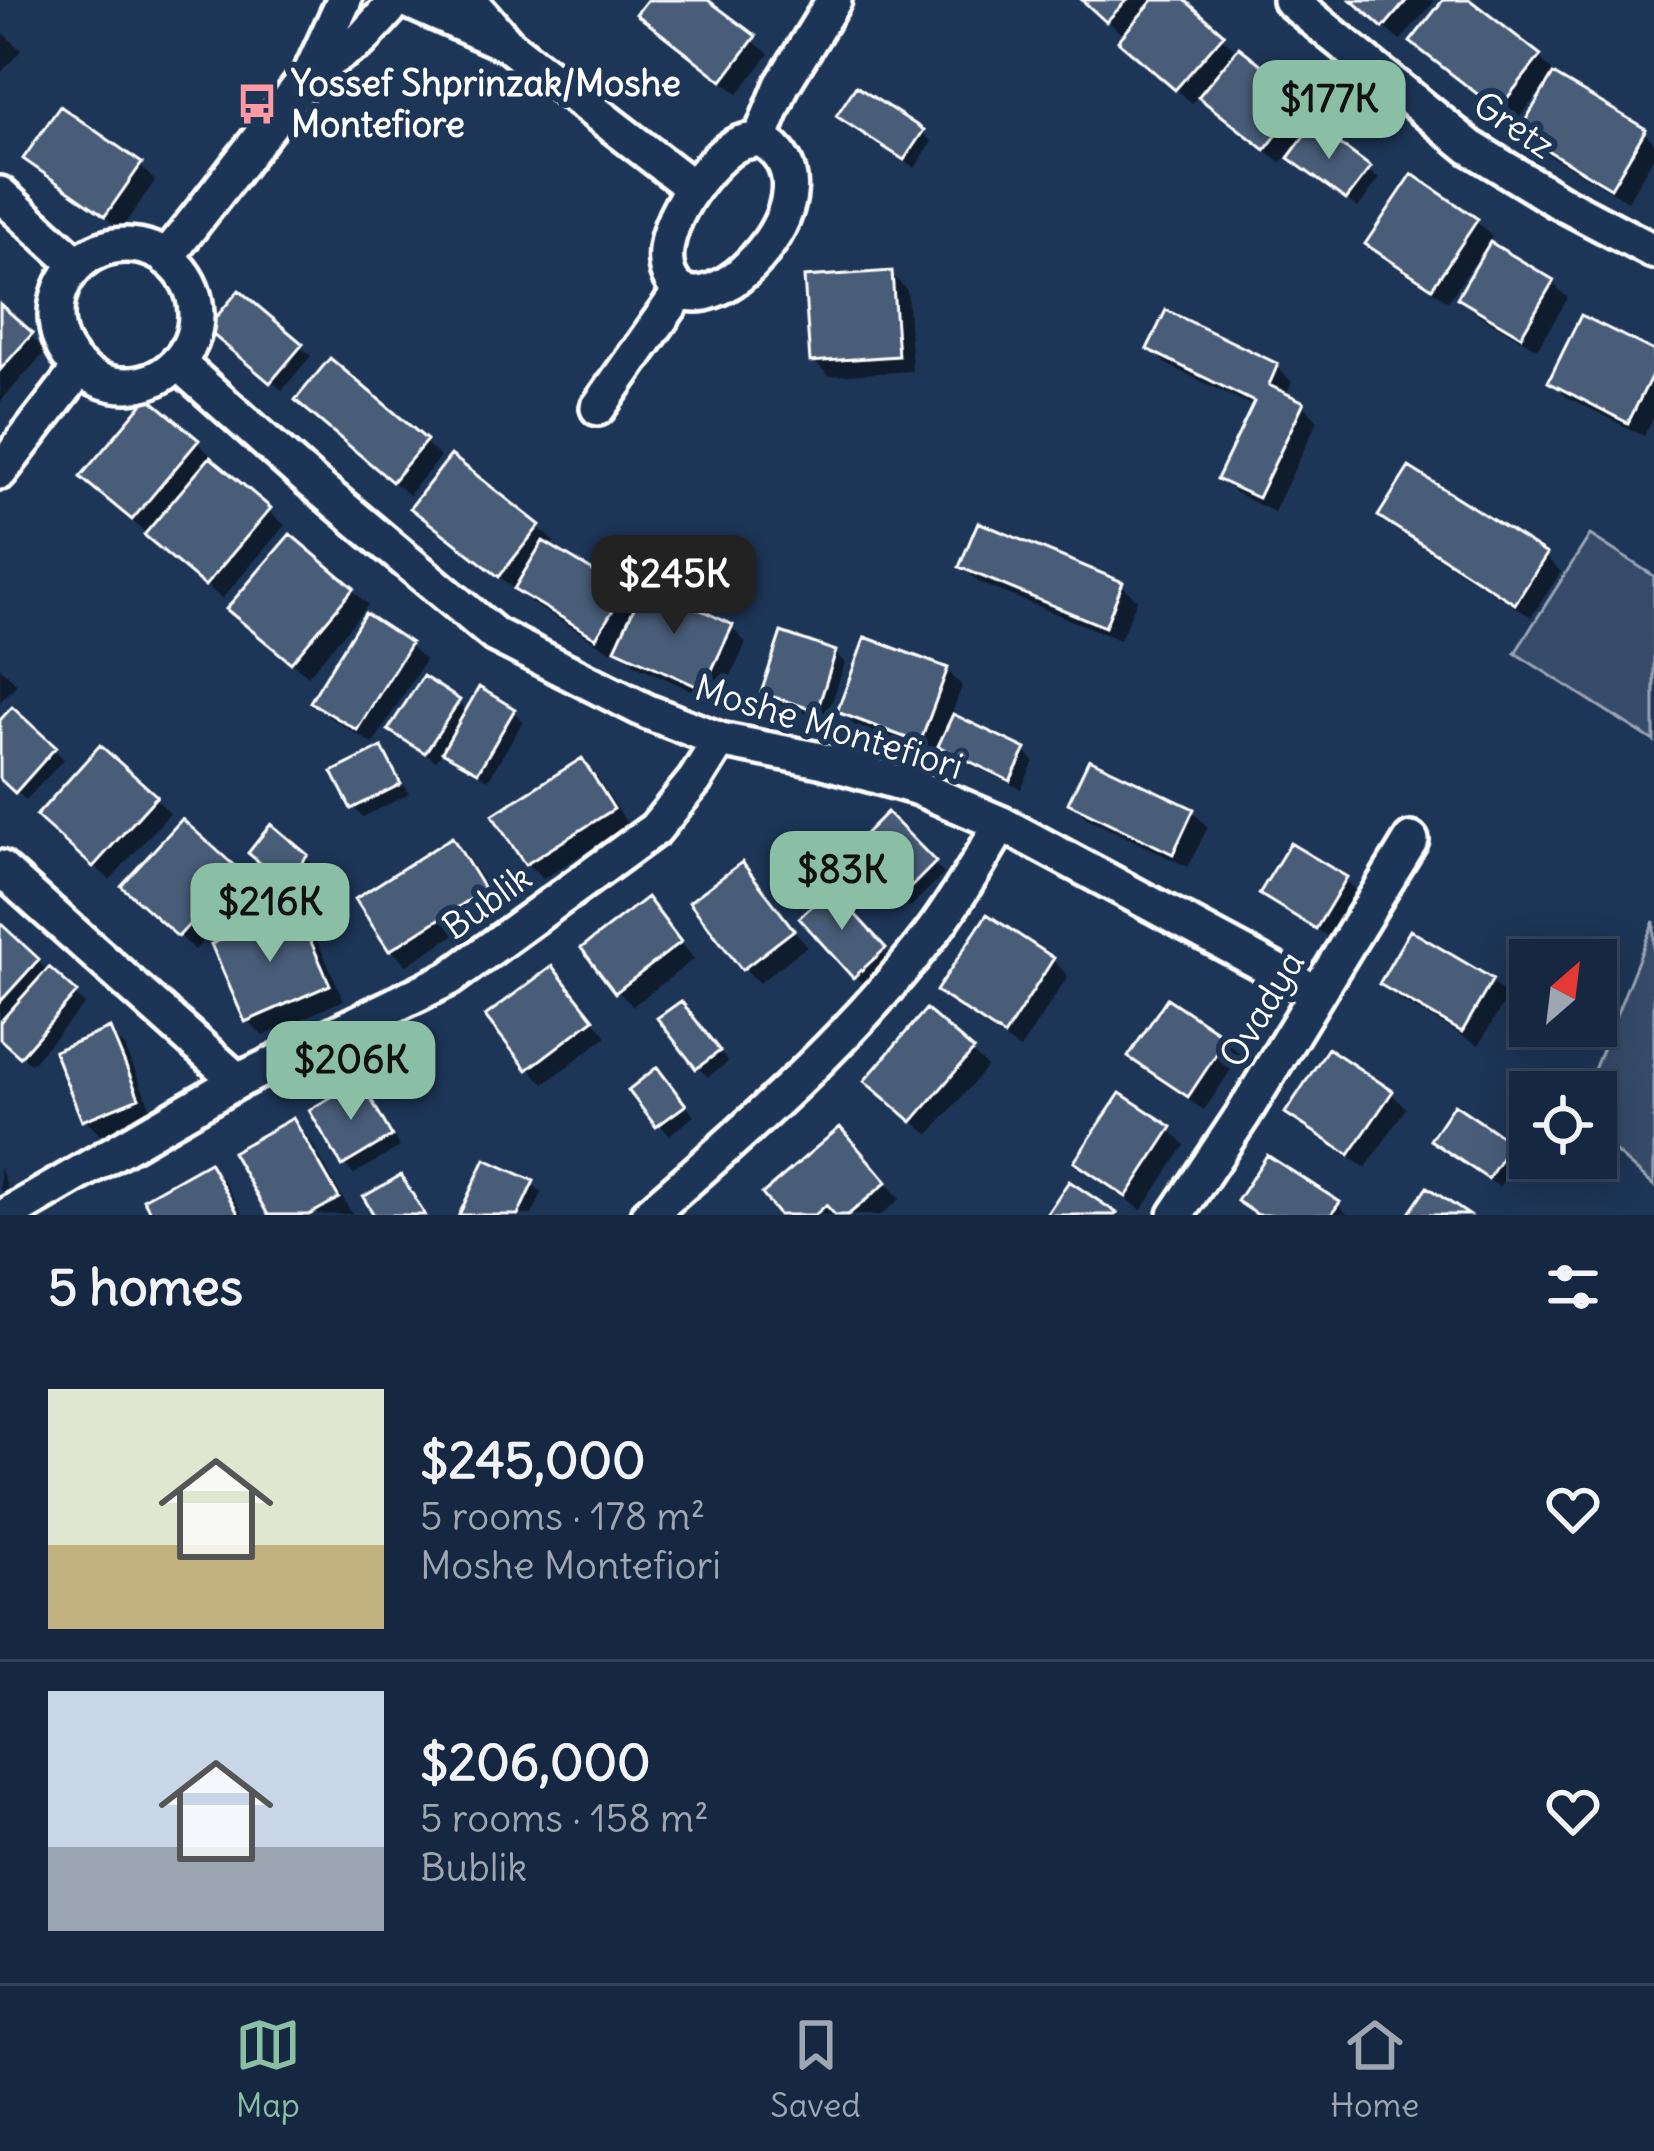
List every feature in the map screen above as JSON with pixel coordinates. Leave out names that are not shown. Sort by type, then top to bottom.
[{"type":"street","points":[[166,258],[310,72],[344,0]]},
{"type":"street","points":[[469,0],[508,45],[692,188]]},
{"type":"street","points":[[760,139],[782,85],[834,0]]},
{"type":"street","name":"Gretz","points":[[1290,0],[1470,147],[1652,251]]},
{"type":"street","points":[[310,72],[361,40],[397,3],[508,45]]},
{"type":"street","points":[[760,139],[777,148],[788,166],[791,192],[781,221],[737,280],[710,293],[681,290],[670,279],[666,253],[672,226],[692,188],[715,160],[739,142],[760,139]]},
{"type":"street","points":[[0,194],[77,264]]},
{"type":"street","points":[[120,245],[144,247],[166,258],[183,274],[194,296],[191,343],[178,363],[141,384],[98,380],[65,351],[56,305],[64,283],[77,264],[97,251],[120,245]]},
{"type":"street","points":[[598,408],[681,290]]},
{"type":"street","name":"Moshe Montefiori","points":[[178,363],[495,635],[648,712],[720,740],[820,760],[918,788],[1002,824],[1317,993]]},
{"type":"street","points":[[0,472],[80,368]]},
{"type":"street","name":"Bublik","points":[[7,1215],[238,1082],[450,978],[656,829],[720,740]]},
{"type":"street","points":[[648,1215],[772,1107],[858,1020],[933,931],[1002,824]]},
{"type":"street","name":"Ovadya","points":[[1176,1215],[1411,840]]},
{"type":"street","points":[[0,868],[238,1082]]},
{"type":"shaded area","points":[[1590,535],[1654,576],[1654,741],[1515,653]]},
{"type":"shaded area","points":[[1654,921],[1654,1186],[1617,1153],[1617,1071],[1593,1071],[1603,1047],[1617,1047],[1617,1013]]},
{"type":"building","points":[[647,0],[708,0],[756,36],[722,81],[636,14]]},
{"type":"building","points":[[1082,0],[1127,0],[1106,22]]},
{"type":"building","points":[[1153,0],[1185,0],[1224,34],[1175,90],[1118,41]]},
{"type":"building","points":[[1351,0],[1407,0],[1383,28]]},
{"type":"building","points":[[1443,0],[1470,0],[1541,55],[1498,110],[1410,42]]},
{"type":"building","points":[[1239,47],[1305,99],[1265,150],[1198,97]]},
{"type":"building","points":[[1553,74],[1646,129],[1611,188],[1518,133]]},
{"type":"building","points":[[856,86],[924,130],[904,160],[836,116]]},
{"type":"building","points":[[60,106],[142,163],[105,216],[23,159]]},
{"type":"building","points":[[1313,124],[1371,167],[1346,200],[1288,158]]},
{"type":"building","points":[[1412,174],[1478,219],[1432,288],[1365,244]]},
{"type":"building","points":[[1490,242],[1554,280],[1521,336],[1457,298]]},
{"type":"building","points":[[892,271],[898,356],[810,362],[804,277]]},
{"type":"building","points":[[239,290],[303,344],[270,383],[206,329]]},
{"type":"building","points":[[0,304],[33,333],[0,370]]},
{"type":"building","points":[[1166,310],[1278,364],[1269,385],[1304,402],[1258,498],[1217,479],[1254,402],[1147,349]]},
{"type":"building","points":[[1581,315],[1654,351],[1654,371],[1628,423],[1548,382]]},
{"type":"building","points":[[330,358],[427,440],[392,482],[295,400]]},
{"type":"building","points":[[148,397],[199,440],[132,520],[80,477]]},
{"type":"building","points":[[451,455],[540,525],[499,577],[410,508]]},
{"type":"building","points":[[210,457],[271,508],[205,586],[144,535]]},
{"type":"building","points":[[1409,467],[1547,554],[1515,604],[1378,516]]},
{"type":"building","points":[[978,522],[1123,582],[1105,627],[959,567]]},
{"type":"building","points":[[290,534],[354,588],[291,663],[226,609]]},
{"type":"building","points":[[543,541],[625,590],[596,638],[514,589]]},
{"type":"building","points":[[645,584],[733,625],[703,689],[615,649]]},
{"type":"building","points":[[365,613],[411,643],[357,730],[310,702]]},
{"type":"building","points":[[781,632],[836,651],[817,711],[761,693]]},
{"type":"building","points":[[865,637],[948,668],[920,743],[837,712]]},
{"type":"building","points":[[423,676],[460,700],[425,753],[388,730]]},
{"type":"building","points":[[479,687],[515,709],[478,772],[442,752]]},
{"type":"building","points":[[12,707],[56,747],[15,793],[0,779],[0,720]]},
{"type":"building","points":[[953,714],[1026,749],[1010,781],[938,746]]},
{"type":"building","points":[[100,745],[157,796],[93,867],[36,816]]},
{"type":"building","points":[[382,747],[401,784],[351,809],[332,772]]},
{"type":"building","points":[[582,758],[614,809],[525,865],[492,815]]},
{"type":"building","points":[[1089,759],[1194,809],[1173,854],[1068,803]]},
{"type":"building","points":[[887,812],[936,862],[898,900],[849,850]]},
{"type":"building","points":[[182,819],[239,870],[178,937],[121,886]]},
{"type":"building","points":[[271,824],[308,855],[285,884],[248,853]]},
{"type":"building","points":[[452,837],[485,890],[389,951],[355,899]]},
{"type":"building","points":[[1290,843],[1347,877],[1316,929],[1259,894]]},
{"type":"building","points":[[742,862],[794,930],[742,970],[689,902]]},
{"type":"building","points":[[831,888],[886,948],[853,978],[799,918]]},
{"type":"building","points":[[647,897],[681,942],[615,993],[581,948]]},
{"type":"building","points":[[296,908],[330,985],[245,1022],[211,944]]},
{"type":"building","points":[[987,914],[1054,958],[1004,1036],[936,991]]},
{"type":"building","points":[[0,923],[39,959],[0,1002]]},
{"type":"building","points":[[1410,930],[1493,979],[1462,1032],[1379,984]]},
{"type":"building","points":[[552,966],[594,1019],[527,1070],[485,1016]]},
{"type":"building","points":[[49,967],[77,992],[20,1057],[0,1039],[0,1022]]},
{"type":"building","points":[[1167,998],[1227,1038],[1188,1097],[1128,1057]]},
{"type":"building","points":[[681,1001],[720,1051],[696,1069],[657,1018]]},
{"type":"building","points":[[926,1009],[974,1050],[912,1122],[864,1081]]},
{"type":"building","points":[[110,1028],[139,1098],[82,1121],[54,1051]]},
{"type":"building","points":[[1328,1048],[1393,1091],[1349,1155],[1285,1113]]},
{"type":"building","points":[[657,1067],[686,1105],[656,1127],[628,1090]]},
{"type":"building","points":[[360,1080],[392,1136],[342,1166],[309,1110]]},
{"type":"building","points":[[1120,1093],[1172,1127],[1126,1197],[1074,1162]]},
{"type":"building","points":[[1454,1104],[1509,1141],[1509,1148],[1488,1179],[1430,1140]]},
{"type":"building","points":[[293,1118],[339,1198],[309,1215],[268,1215],[232,1152]]},
{"type":"building","points":[[840,1127],[887,1182],[848,1215],[835,1215],[826,1205],[815,1215],[779,1215],[762,1194]]},
{"type":"building","points":[[1267,1155],[1340,1202],[1331,1215],[1258,1215],[1237,1201]]},
{"type":"building","points":[[485,1159],[534,1181],[518,1215],[459,1215]]},
{"type":"building","points":[[209,1162],[239,1215],[152,1215],[143,1199]]},
{"type":"building","points":[[401,1175],[425,1215],[374,1215],[363,1197]]},
{"type":"building","points":[[1069,1181],[1117,1213],[1046,1215]]},
{"type":"building","points":[[1427,1187],[1469,1215],[1408,1215]]},
{"type":"place","name":"Yossef Shprinzak/Moshe Montefiore","points":[[257,104]]}]
